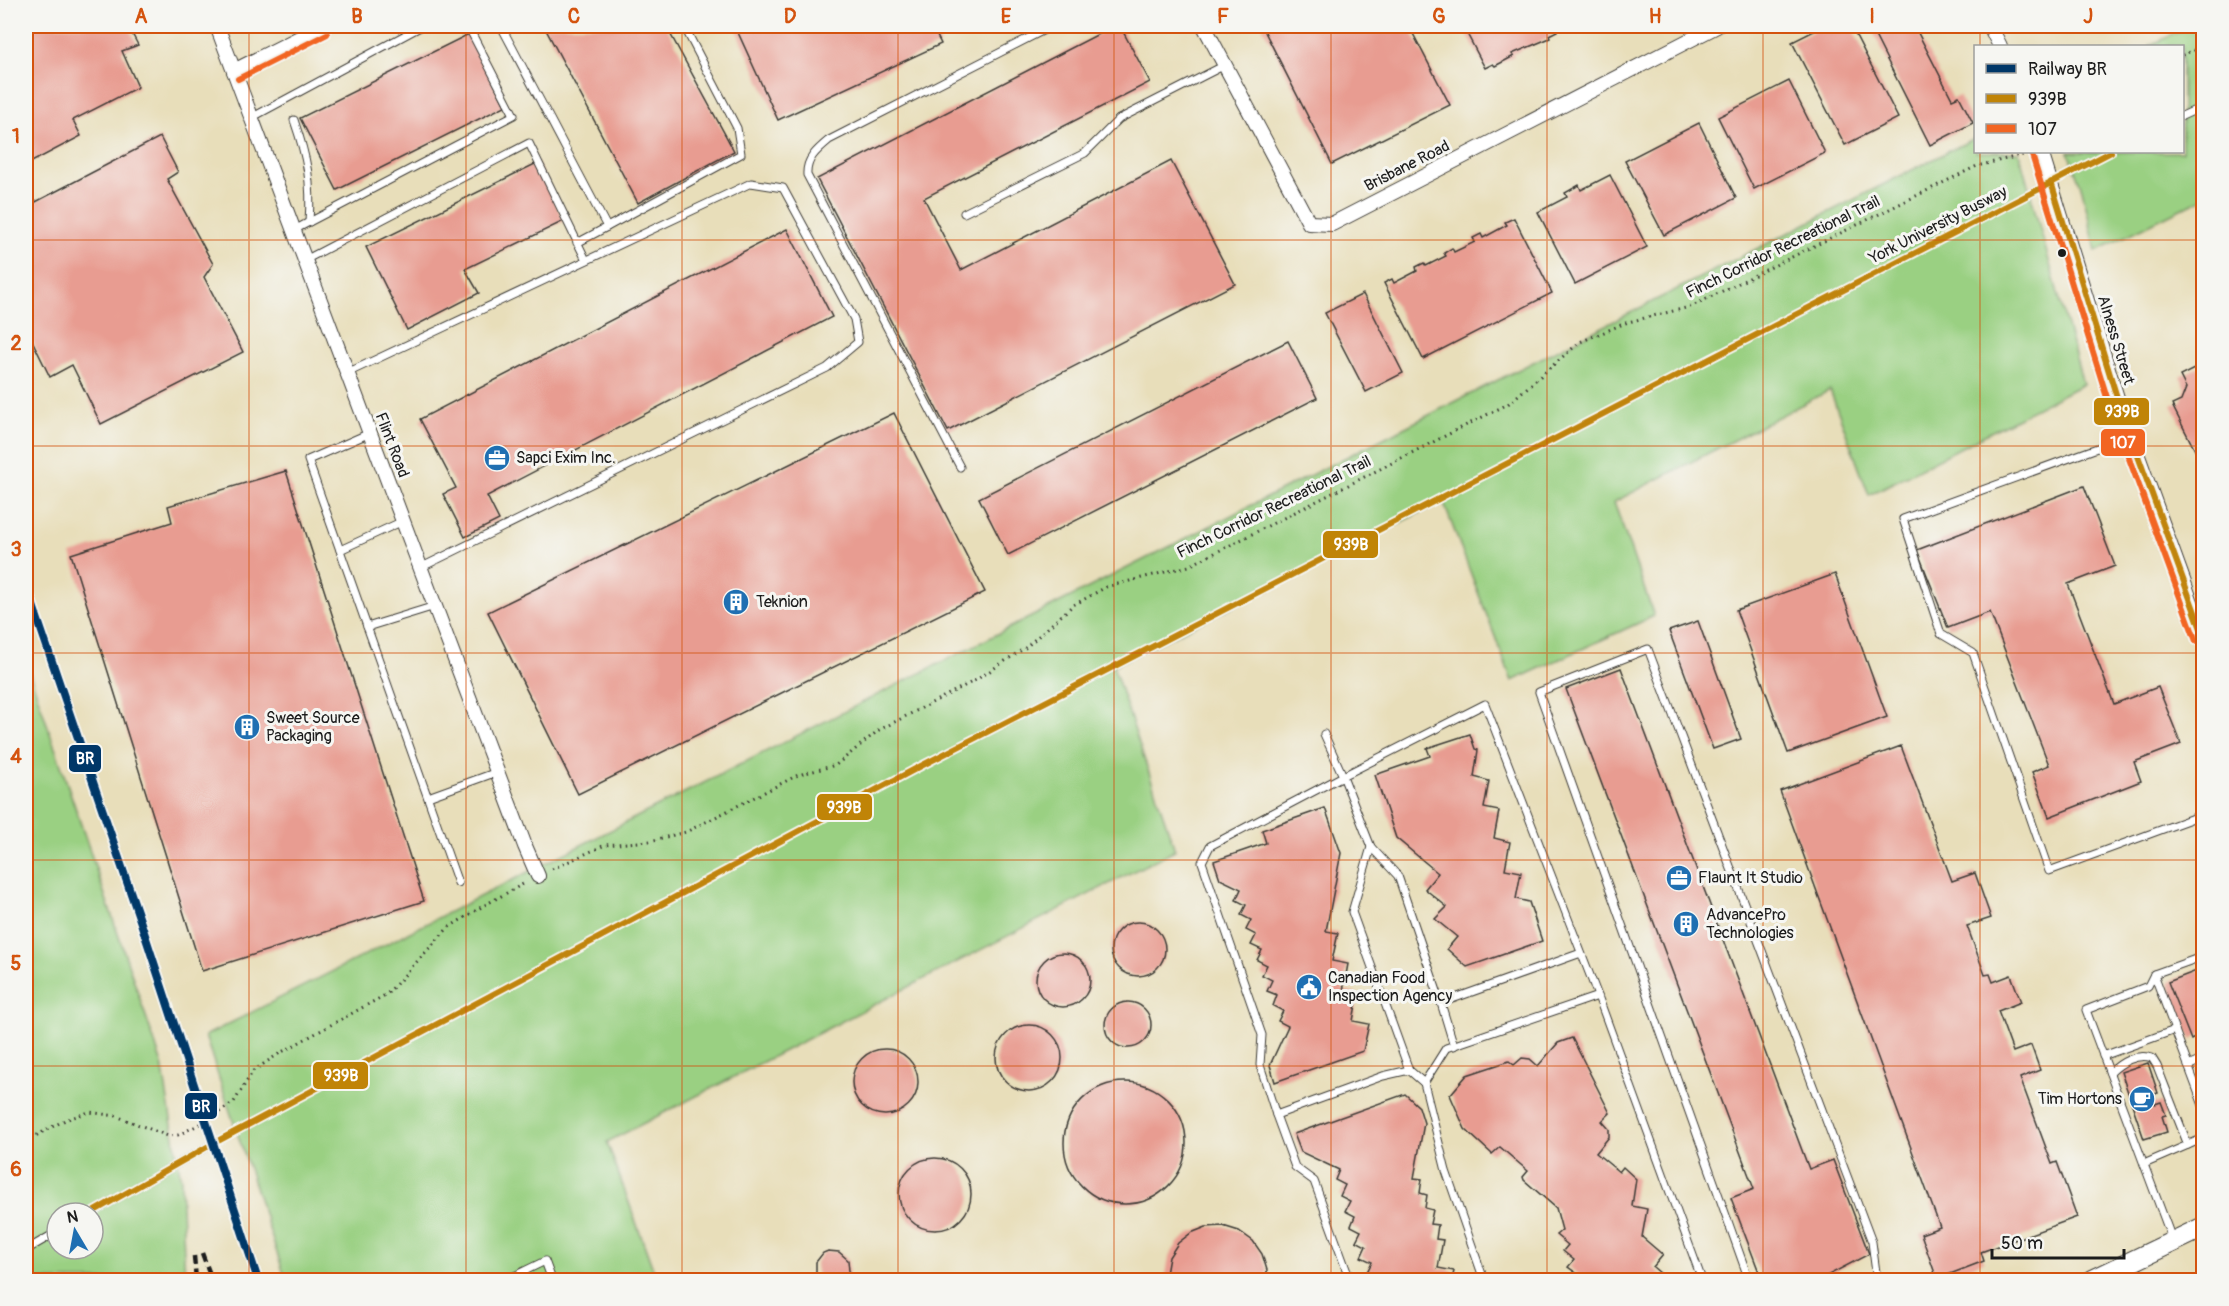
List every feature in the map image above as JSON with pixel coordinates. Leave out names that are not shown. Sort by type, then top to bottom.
[{"type":"main road","points":[[2093,1281],[2204,1227]]},
{"type":"street","name":"Flint Road","points":[[217,26],[538,876]]},
{"type":"street","points":[[234,71],[323,26]]},
{"type":"street","name":"Brisbane Road","points":[[1204,26],[1309,223],[1332,224],[1718,26]]},
{"type":"street","points":[[1990,26],[2000,45]]},
{"type":"street","name":"Alness Street","points":[[2041,153],[2130,436],[2204,638]]},
{"type":"lane","points":[[251,118],[422,26]]},
{"type":"lane","points":[[294,230],[514,115],[468,26]]},
{"type":"lane","points":[[501,26],[607,227]]},
{"type":"lane","points":[[577,243],[741,154],[737,128],[684,26]]},
{"type":"lane","points":[[960,467],[860,279],[807,176],[806,169],[812,156],[829,140],[1052,26]]},
{"type":"lane","points":[[964,213],[1085,153],[1119,119],[1225,65]]},
{"type":"lane","points":[[2184,115],[2204,106]]},
{"type":"lane","points":[[294,120],[307,159],[311,194],[309,222]]},
{"type":"lane","points":[[305,260],[529,143],[586,260]]},
{"type":"lane","name":"York University Busway","points":[[105,1205],[224,1138],[921,766],[2109,153]]},
{"type":"lane","points":[[347,373],[751,183],[783,188],[854,319],[858,342],[827,368],[420,568]]},
{"type":"lane","points":[[370,433],[309,460],[458,884]]},
{"type":"lane","points":[[2130,436],[1903,519],[1941,634],[1973,653],[2049,871],[2204,814]]},
{"type":"lane","points":[[340,550],[403,521]]},
{"type":"lane","points":[[368,627],[435,606]]},
{"type":"lane","points":[[1749,1281],[1539,692],[1648,649],[1872,1242],[1877,1281]]},
{"type":"lane","points":[[1350,1281],[1314,1181],[1295,1167],[1276,1115],[1260,1065],[1262,1035],[1203,862],[1210,846],[1485,704],[1598,996],[1702,1281]]},
{"type":"lane","points":[[1324,734],[1371,847],[1398,876],[1454,1046]]},
{"type":"lane","points":[[428,797],[497,772]]},
{"type":"lane","points":[[1371,847],[1352,912],[1409,1070],[1424,1083],[1446,1171],[1484,1281]]},
{"type":"lane","points":[[1441,1003],[1581,953]]},
{"type":"lane","points":[[2173,1241],[2086,1010],[2148,986],[2154,974],[2204,956]]},
{"type":"lane","points":[[2154,974],[2204,1108]]},
{"type":"lane","points":[[1424,1083],[1446,1048],[1598,996]]},
{"type":"lane","points":[[2103,1056],[2175,1030]]},
{"type":"lane","points":[[2110,1073],[2116,1066],[2133,1058],[2145,1055],[2152,1058],[2188,1145]]},
{"type":"lane","points":[[2188,1066],[2204,1059]]},
{"type":"lane","points":[[1276,1115],[1383,1076],[1409,1070]]},
{"type":"lane","points":[[2144,1164],[2204,1138]]},
{"type":"lane","points":[[26,1250],[45,1239]]},
{"type":"lane","points":[[506,1281],[545,1261],[552,1281]]},
{"type":"path","points":[[2184,54],[2204,46]]},
{"type":"path","name":"Finch Corridor Recreational Trail","points":[[26,1142],[64,1120],[89,1112],[116,1116],[168,1136],[178,1135],[206,1121],[234,1102],[253,1071],[280,1053],[387,994],[448,928],[538,876],[605,845],[651,841],[686,831],[798,775],[836,765],[879,730],[976,680],[1025,648],[1072,606],[1106,587],[1189,566],[1508,404],[1580,342],[1628,322],[1690,307],[1977,165],[2024,154]]},
{"type":"green space","points":[[2191,26],[2203,26],[2203,198],[2096,251],[2082,189],[2068,153],[2184,153],[2184,45],[2151,45]]},
{"type":"green space","points":[[1974,139],[1974,153],[2019,153],[2083,384],[1869,495],[1830,390],[1614,502],[1654,616],[1512,681],[1443,501],[1113,666],[1175,850],[607,1142],[657,1280],[286,1280],[205,1036]]},
{"type":"green space","points":[[26,662],[162,1064],[181,1180],[185,1280],[26,1280]]},
{"type":"building","points":[[26,26],[128,26],[138,45],[122,51],[138,87],[73,120],[81,136],[26,165]]},
{"type":"building","points":[[544,26],[666,26],[734,151],[638,203]]},
{"type":"building","points":[[735,26],[809,26],[812,32],[827,26],[932,26],[941,44],[778,120]]},
{"type":"building","points":[[1114,26],[1120,26],[1150,82],[924,198],[961,270],[1171,161],[1235,284],[948,431],[817,179]]},
{"type":"building","points":[[1262,26],[1409,26],[1450,105],[1332,164]]},
{"type":"building","points":[[1463,26],[1554,26],[1557,31],[1549,35],[1550,38],[1512,54],[1514,56],[1495,66],[1493,64],[1485,68]]},
{"type":"building","points":[[1824,26],[1851,26],[1898,118],[1845,145],[1792,42]]},
{"type":"building","points":[[1870,26],[1923,26],[1916,29],[1952,99],[1959,96],[1973,123],[1930,145]]},
{"type":"building","points":[[469,34],[505,106],[337,190],[300,118]]},
{"type":"building","points":[[1789,81],[1825,153],[1754,189],[1718,117]]},
{"type":"building","points":[[1699,123],[1736,198],[1664,235],[1625,161]]},
{"type":"building","points":[[160,137],[178,172],[167,179],[213,264],[204,277],[243,352],[101,424],[72,365],[50,377],[26,328],[26,207]]},
{"type":"building","points":[[537,163],[564,221],[465,269],[479,293],[407,330],[366,247]]},
{"type":"building","points":[[1610,175],[1647,247],[1575,284],[1538,212],[1567,197],[1565,193],[1579,185],[1581,190]]},
{"type":"building","points":[[1514,218],[1552,293],[1423,359],[1384,283],[1392,279],[1394,283],[1417,271],[1416,267],[1424,263],[1426,266],[1446,256],[1444,253],[1452,248],[1454,252],[1475,242],[1473,238],[1481,234],[1483,238],[1507,225],[1505,222]]},
{"type":"building","points":[[787,229],[832,317],[487,496],[499,520],[465,537],[443,494],[456,488],[420,419]]},
{"type":"building","points":[[1363,294],[1403,373],[1366,392],[1325,313]]},
{"type":"building","points":[[1288,341],[1317,398],[1008,555],[979,498]]},
{"type":"building","points":[[2204,364],[2204,468],[2172,405],[2181,401],[2186,388],[2180,376]]},
{"type":"building","name":"Teknion","points":[[894,413],[985,592],[578,794],[488,612]]},
{"type":"building","name":"Sweet Source Packaging","points":[[286,471],[424,901],[202,971],[71,554],[172,522],[168,506]]},
{"type":"building","points":[[2084,486],[2115,566],[2068,584],[2114,704],[2158,687],[2181,744],[2134,762],[2141,781],[2049,817],[2032,772],[2049,765],[1990,612],[1948,628],[1917,550]]},
{"type":"building","points":[[1835,574],[1887,717],[1788,753],[1736,610]]},
{"type":"building","points":[[1698,621],[1741,739],[1713,749],[1669,631]]},
{"type":"building","name":"AdvancePro Technologies","points":[[1621,668],[1809,1169],[1833,1160],[1869,1254],[1819,1280],[1762,1280],[1731,1198],[1754,1189],[1566,689]]},
{"type":"building","points":[[1470,734],[1475,749],[1478,750],[1474,777],[1489,781],[1484,808],[1499,811],[1494,838],[1510,842],[1505,869],[1521,872],[1516,899],[1529,902],[1542,941],[1467,967],[1447,949],[1457,937],[1435,919],[1447,907],[1425,889],[1438,873],[1396,838],[1375,775],[1430,756],[1427,748]]},
{"type":"building","points":[[1901,746],[1952,881],[1975,873],[1991,918],[1967,926],[1985,975],[1990,974],[1993,982],[2011,975],[2021,1002],[1998,1011],[2013,1052],[2031,1045],[2040,1070],[2020,1078],[2052,1164],[2057,1162],[2077,1217],[1981,1252],[1984,1261],[1937,1279],[1921,1234],[1940,1227],[1780,791]]},
{"type":"building","points":[[1325,808],[1341,853],[1326,931],[1338,933],[1332,961],[1348,964],[1343,991],[1358,994],[1353,1021],[1369,1024],[1363,1051],[1275,1082],[1270,1065],[1288,1026],[1278,1021],[1283,1011],[1273,1006],[1277,995],[1267,991],[1272,980],[1262,975],[1267,965],[1257,960],[1262,950],[1251,945],[1256,935],[1246,930],[1251,920],[1241,915],[1246,905],[1236,900],[1241,889],[1220,879],[1214,861],[1266,843],[1262,830]]},
{"type":"building","points":[[1133,922],[1143,922],[1153,926],[1161,934],[1165,949],[1161,964],[1153,972],[1143,976],[1133,976],[1123,972],[1115,964],[1111,954],[1111,944],[1115,934],[1123,926]]},
{"type":"building","points":[[1058,953],[1068,953],[1078,957],[1086,965],[1090,980],[1086,995],[1078,1003],[1068,1007],[1058,1007],[1048,1003],[1040,995],[1036,985],[1036,975],[1040,965],[1048,957]]},
{"type":"building","points":[[2204,968],[2204,1033],[2191,1040],[2168,982]]},
{"type":"building","points":[[1128,1002],[1137,1003],[1144,1009],[1150,1016],[1150,1034],[1144,1041],[1137,1047],[1128,1048],[1119,1047],[1112,1041],[1106,1034],[1105,1025],[1106,1016],[1112,1009],[1119,1003]]},
{"type":"building","points":[[1029,1025],[1042,1028],[1052,1035],[1059,1045],[1062,1058],[1059,1071],[1052,1081],[1042,1088],[1029,1091],[1016,1088],[1006,1081],[999,1071],[996,1058],[999,1045],[1006,1035],[1016,1028]]},
{"type":"building","points":[[1572,1038],[1610,1113],[1602,1121],[1609,1129],[1609,1137],[1596,1153],[1619,1172],[1623,1167],[1636,1179],[1632,1206],[1647,1209],[1642,1237],[1663,1255],[1653,1267],[1668,1280],[1575,1280],[1579,1275],[1568,1267],[1574,1260],[1563,1251],[1568,1245],[1556,1235],[1562,1230],[1556,1208],[1524,1180],[1523,1177],[1528,1171],[1500,1147],[1492,1154],[1465,1129],[1450,1095],[1467,1075],[1509,1061],[1514,1065],[1522,1058],[1530,1059],[1538,1066],[1558,1043]]},
{"type":"building","points":[[885,1049],[898,1052],[908,1059],[915,1069],[918,1082],[915,1095],[908,1105],[898,1112],[885,1115],[872,1112],[862,1105],[855,1095],[852,1082],[855,1069],[862,1059],[872,1052]]},
{"type":"building","name":"Tim Hortons","points":[[2148,1063],[2158,1093],[2152,1095],[2155,1104],[2161,1102],[2166,1115],[2162,1116],[2167,1132],[2144,1139],[2121,1072]]},
{"type":"building","points":[[1125,1082],[1148,1086],[1168,1100],[1182,1120],[1186,1143],[1182,1166],[1168,1186],[1148,1200],[1125,1204],[1102,1200],[1082,1186],[1068,1166],[1064,1143],[1068,1120],[1082,1100],[1102,1086]]},
{"type":"building","points":[[1405,1094],[1419,1107],[1424,1123],[1414,1178],[1422,1179],[1420,1193],[1427,1195],[1425,1208],[1433,1210],[1430,1224],[1438,1225],[1436,1239],[1443,1240],[1438,1268],[1454,1271],[1452,1280],[1375,1280],[1377,1277],[1367,1272],[1372,1262],[1361,1257],[1366,1246],[1356,1241],[1361,1231],[1351,1226],[1355,1216],[1345,1211],[1350,1201],[1340,1196],[1345,1185],[1335,1180],[1339,1170],[1301,1152],[1294,1134]]},
{"type":"building","points":[[928,1158],[942,1158],[961,1168],[971,1187],[971,1201],[961,1220],[942,1230],[928,1230],[909,1220],[899,1201],[899,1187],[909,1168]]},
{"type":"building","points":[[1223,1226],[1239,1231],[1253,1241],[1262,1254],[1267,1270],[1266,1280],[1167,1280],[1169,1257],[1178,1243],[1191,1233],[1206,1227]]},
{"type":"building","points":[[839,1252],[848,1260],[849,1271],[844,1280],[820,1280],[816,1273],[816,1262],[823,1253]]},
{"type":"railway","points":[[202,1253],[212,1280]]},
{"type":"railway","points":[[194,1256],[196,1280]]},
{"type":"rail line","name":"BR","points":[[26,585],[142,926],[258,1280]]},
{"type":"transit line","name":"107","points":[[238,79],[327,34]]},
{"type":"transit line","name":"939B","points":[[105,1205],[214,1143],[921,766],[2109,153]]},
{"type":"transit line","name":"107","points":[[2032,155],[2109,404],[2196,641]]},
{"type":"transit line","name":"939B","points":[[2051,182],[2118,401],[2204,637]]},
{"type":"place","name":"Sapci Exim Inc.","points":[[497,458]]},
{"type":"place","name":"Teknion","points":[[736,602]]},
{"type":"place","name":"Sweet Source Packaging","points":[[247,727]]},
{"type":"place","name":"Flaunt It Studio","points":[[1679,878]]},
{"type":"place","name":"AdvancePro Technologies","points":[[1686,924]]},
{"type":"place","name":"Canadian Food Inspection Agency","points":[[1309,987]]},
{"type":"place","name":"Tim Hortons","points":[[2142,1099]]}]
